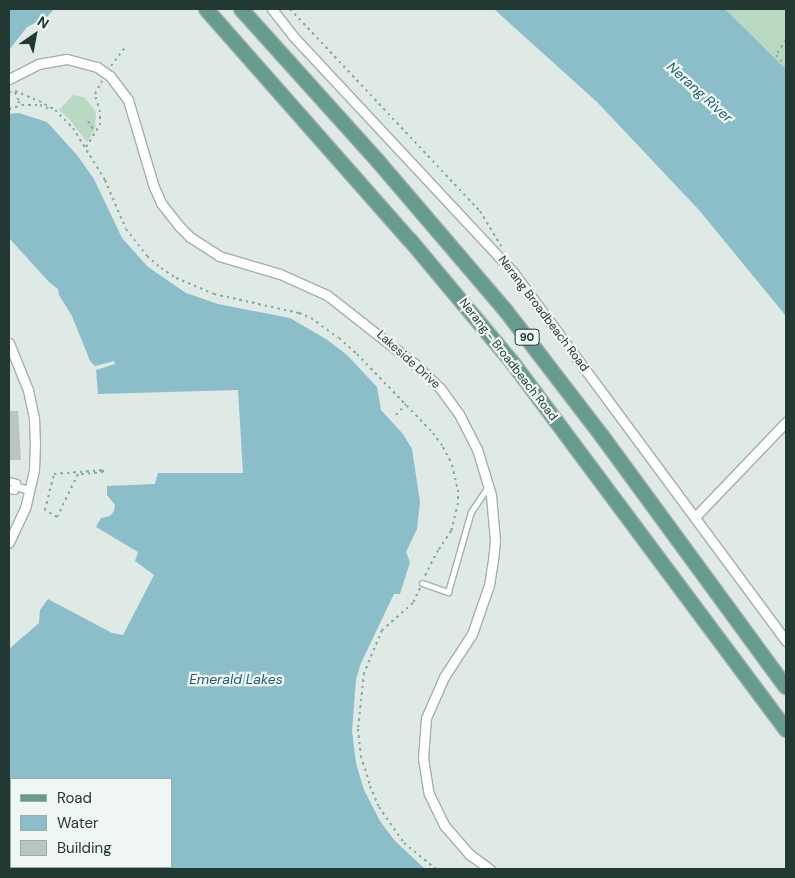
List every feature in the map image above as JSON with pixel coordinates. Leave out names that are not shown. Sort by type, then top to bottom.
[{"type":"main road","name":"Nerang - Broadbeach Road","points":[[206,9],[410,240],[512,362],[786,730]]},
{"type":"main road","name":"90","points":[[242,9],[364,146],[512,319],[602,436],[786,687]]},
{"type":"street","name":"Nerang Broadbeach Road","points":[[272,9],[293,36],[513,272],[786,641]]},
{"type":"street","name":"Lakeside Drive","points":[[10,83],[38,64],[67,59],[97,67],[106,74],[128,100],[154,187],[161,203],[178,226],[219,256],[240,264],[280,274],[327,296],[410,360],[440,388],[459,414],[477,449],[489,486],[494,514],[495,541],[489,585],[472,634],[434,697],[426,718],[423,758],[429,794],[444,825],[469,854],[490,869]]},
{"type":"street","points":[[9,343],[28,390],[34,418],[34,470],[25,508],[9,543]]},
{"type":"street","points":[[695,516],[786,422]]},
{"type":"street","points":[[9,481],[16,483],[12,488]]},
{"type":"street","points":[[12,488],[29,490]]},
{"type":"lane","points":[[422,582],[448,592],[470,512],[489,486]]},
{"type":"path","points":[[786,40],[776,55],[786,66]]},
{"type":"path","points":[[86,147],[101,119],[95,94],[106,74],[126,46]]},
{"type":"path","points":[[10,83],[19,101],[18,106]]},
{"type":"path","points":[[9,92],[15,91]]},
{"type":"path","points":[[9,109],[18,106],[40,106],[55,110]]},
{"type":"path","points":[[88,121],[95,132]]},
{"type":"path","points":[[388,384],[443,447],[452,466],[458,490],[457,513],[451,531],[438,550],[413,603],[382,630],[364,673],[358,729],[361,756],[379,807],[404,843],[436,869]]},
{"type":"path","points":[[396,415],[406,404]]},
{"type":"path","points":[[103,470],[103,472],[78,474],[57,517],[45,510],[46,506],[54,474],[103,470]]},
{"type":"green space","points":[[725,9],[786,9],[786,69],[760,43]]},
{"type":"green space","points":[[73,95],[84,97],[96,112],[95,129],[87,142],[69,119],[59,110]]},
{"type":"water","points":[[9,9],[54,9],[47,17],[27,27],[9,50]]},
{"type":"water","name":"Nerang River","points":[[494,9],[725,9],[786,69],[786,316],[699,210],[597,102]]},
{"type":"water","name":"Emerald Lakes","points":[[19,113],[47,122],[77,155],[94,179],[122,238],[148,267],[186,293],[218,304],[290,318],[326,339],[347,355],[377,387],[381,410],[403,434],[412,449],[420,502],[417,529],[406,552],[410,562],[400,594],[394,594],[361,663],[356,679],[352,731],[356,763],[364,790],[380,821],[395,841],[425,869],[9,869],[9,649],[39,623],[40,610],[48,599],[112,633],[123,635],[154,575],[135,561],[138,552],[96,527],[101,518],[110,516],[114,511],[115,505],[107,495],[107,486],[155,484],[158,473],[243,473],[238,390],[98,394],[96,370],[115,364],[114,361],[95,366],[90,361],[72,316],[59,295],[58,289],[49,282],[9,238],[9,114]]},
{"type":"building","points":[[9,411],[18,411],[21,460],[9,460]]}]
